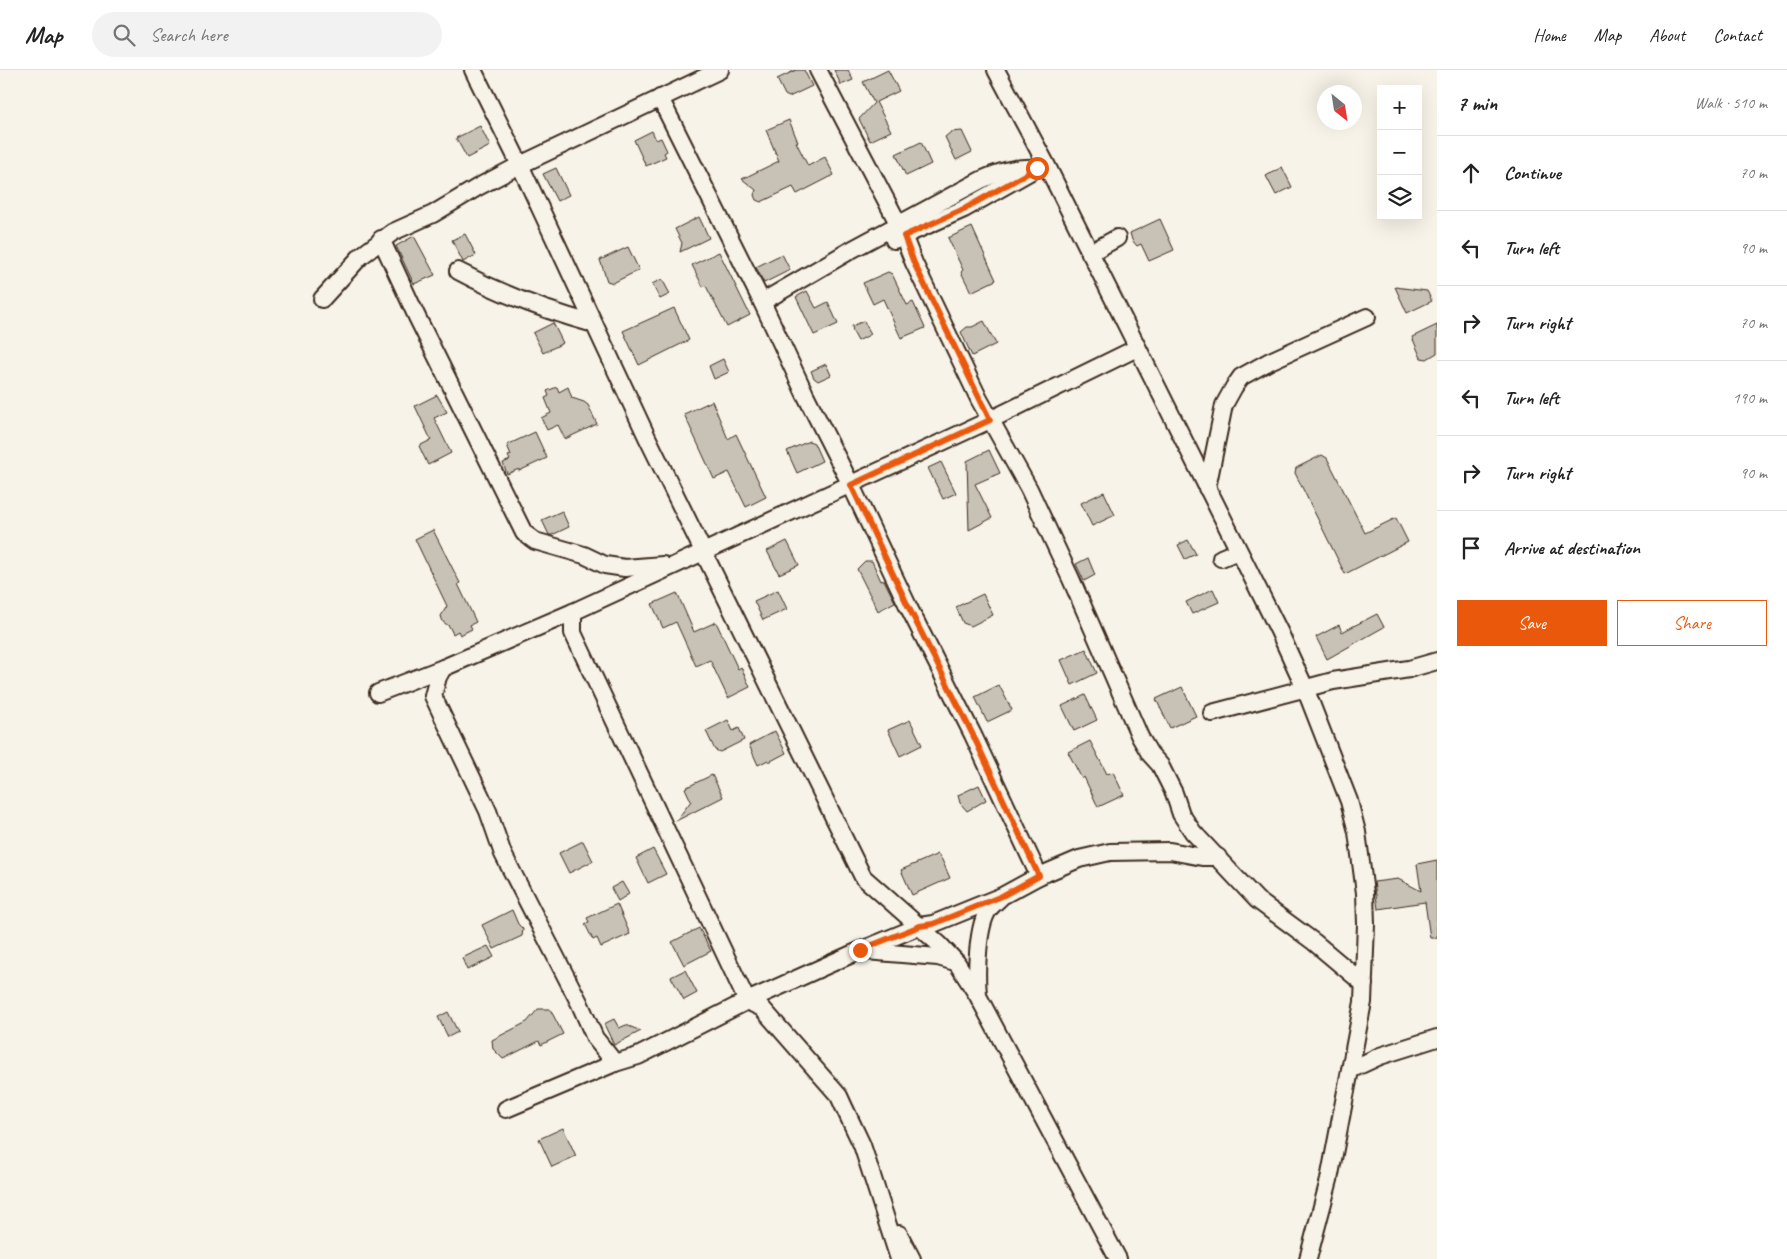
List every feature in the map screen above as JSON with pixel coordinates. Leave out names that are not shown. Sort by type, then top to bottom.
[{"type":"street","points":[[473,70],[771,692],[863,877],[920,926],[957,963],[978,996],[1118,1259]]},
{"type":"street","points":[[322,299],[361,256],[393,232],[433,214],[520,165],[720,70]]},
{"type":"street","points":[[818,70],[902,231],[918,271],[990,420],[1029,489],[1071,579],[1140,737],[1150,754],[1160,765],[1174,793],[1181,814],[1193,832],[1257,900],[1314,942],[1364,984]]},
{"type":"street","points":[[996,70],[1042,166],[1090,253],[1305,688],[1349,802],[1357,832],[1365,892],[1366,924],[1363,1002],[1329,1180],[1308,1259]]},
{"type":"street","points":[[660,98],[762,302],[908,606],[973,735],[1039,876]]},
{"type":"street","points":[[762,302],[830,262],[902,231],[1001,171],[1042,166]]},
{"type":"street","points":[[1090,253],[1117,238]]},
{"type":"street","points":[[382,239],[417,317],[524,533],[535,541],[584,555],[605,565],[625,568],[674,564]]},
{"type":"street","points":[[458,270],[483,284],[530,304],[594,324]]},
{"type":"street","points":[[1207,488],[1224,405],[1241,378],[1270,361],[1367,317]]},
{"type":"street","points":[[378,693],[443,668],[573,612],[704,550],[851,485],[990,420],[1137,348]]},
{"type":"street","points":[[1221,558],[1238,551]]},
{"type":"street","points":[[573,612],[573,633],[747,1001],[762,1008],[838,1096],[862,1145],[899,1259]]},
{"type":"street","points":[[1212,713],[1333,681],[1409,669],[1437,661]]},
{"type":"street","points":[[443,668],[438,677],[433,696],[488,811],[503,854],[579,1002],[595,1038],[615,1063]]},
{"type":"street","points":[[506,1109],[615,1063],[638,1056],[747,1001],[860,950],[920,926],[933,924],[1002,896],[1039,876],[1079,859],[1110,852],[1170,851],[1202,857],[1218,857]]},
{"type":"street","points":[[978,996],[976,974],[981,933],[988,909],[1002,896]]},
{"type":"street","points":[[860,950],[938,957],[957,963]]},
{"type":"street","points":[[1350,1070],[1380,1056],[1437,1038]]},
{"type":"street","points":[[885,1214],[912,1259]]},
{"type":"building","points":[[796,70],[804,70],[812,86],[789,97],[785,95],[777,79]]},
{"type":"building","points":[[834,70],[848,70],[853,80],[841,85]]},
{"type":"building","points":[[888,70],[899,91],[876,102],[891,131],[870,141],[859,119],[874,103],[863,82]]},
{"type":"building","points":[[789,120],[798,142],[796,142],[808,166],[825,157],[834,175],[797,194],[793,187],[761,202],[756,200],[754,195],[756,190],[742,179],[779,161],[766,130]]},
{"type":"building","points":[[480,126],[490,146],[467,158],[456,138]]},
{"type":"building","points":[[652,131],[656,140],[661,138],[667,151],[664,153],[666,157],[646,166],[634,140]]},
{"type":"building","points":[[962,131],[972,152],[956,160],[945,137],[951,132]]},
{"type":"building","points":[[921,142],[931,164],[906,176],[896,154]]},
{"type":"building","points":[[1282,167],[1292,187],[1276,195],[1266,176]]},
{"type":"building","points":[[556,168],[569,195],[557,201],[543,174]]},
{"type":"building","points":[[699,217],[709,238],[680,252],[682,243],[675,229]]},
{"type":"building","points":[[1160,219],[1174,250],[1149,261],[1141,244],[1137,246],[1132,240],[1130,233]]},
{"type":"building","points":[[972,227],[996,280],[971,292],[948,238]]},
{"type":"building","points":[[465,234],[476,255],[463,262],[452,240]]},
{"type":"building","points":[[414,236],[435,275],[414,284],[396,246]]},
{"type":"building","points":[[628,247],[639,270],[613,283],[607,281],[600,260]]},
{"type":"building","points":[[719,252],[750,315],[727,327],[706,286],[703,287],[692,265]]},
{"type":"building","points":[[782,254],[790,270],[764,283],[756,267]]},
{"type":"building","points":[[888,272],[892,274],[907,305],[913,302],[925,328],[901,338],[883,299],[873,304],[863,283]]},
{"type":"building","points":[[662,279],[670,294],[660,299],[652,284]]},
{"type":"building","points":[[1395,287],[1427,291],[1432,301],[1407,313]]},
{"type":"building","points":[[807,291],[816,308],[828,302],[838,324],[814,335],[796,297]]},
{"type":"building","points":[[674,308],[689,340],[639,365],[623,331]]},
{"type":"building","points":[[864,321],[871,334],[858,341],[852,326]]},
{"type":"building","points":[[984,321],[996,344],[972,356],[961,332],[967,327],[972,327]]},
{"type":"building","points":[[553,323],[563,343],[543,353],[533,333]]},
{"type":"building","points":[[1437,325],[1437,353],[1427,359],[1421,358],[1412,337]]},
{"type":"building","points":[[723,359],[729,372],[714,379],[709,366]]},
{"type":"building","points":[[826,364],[831,375],[818,381],[814,378],[811,371]]},
{"type":"building","points":[[557,387],[559,392],[568,387],[572,398],[588,405],[597,424],[565,439],[558,425],[547,430],[541,418],[551,413],[545,398],[549,396],[547,391]]},
{"type":"building","points":[[437,395],[447,412],[434,418],[451,453],[428,465],[419,446],[431,440],[415,406]]},
{"type":"building","points":[[712,401],[728,439],[736,434],[766,497],[746,507],[729,472],[714,479],[684,414]]},
{"type":"building","points":[[535,432],[547,458],[519,471],[519,469],[507,474],[503,463],[510,460],[508,456],[511,455],[507,445]]},
{"type":"building","points":[[809,441],[814,443],[822,461],[797,473],[787,451]]},
{"type":"building","points":[[989,450],[1000,473],[975,484],[992,518],[969,530],[967,461]]},
{"type":"building","points":[[1322,455],[1327,458],[1365,533],[1396,518],[1408,542],[1345,574],[1295,473],[1296,468]]},
{"type":"building","points":[[941,462],[956,493],[943,499],[928,468]]},
{"type":"building","points":[[1104,492],[1115,515],[1092,526],[1081,503]]},
{"type":"building","points":[[562,511],[569,527],[549,535],[542,520]]},
{"type":"building","points":[[433,530],[460,583],[458,584],[476,622],[470,625],[472,629],[460,635],[458,631],[453,634],[449,626],[443,622],[441,616],[447,606],[415,539]]},
{"type":"building","points":[[1188,540],[1196,554],[1185,559],[1178,545]]},
{"type":"building","points":[[787,541],[799,565],[779,574],[767,551]]},
{"type":"building","points":[[1088,558],[1095,575],[1084,581],[1076,564]]},
{"type":"building","points":[[865,561],[872,561],[881,581],[884,580],[895,602],[878,611],[857,569]]},
{"type":"building","points":[[1213,589],[1219,602],[1192,614],[1186,602]]},
{"type":"building","points":[[778,590],[787,609],[763,620],[754,601]]},
{"type":"building","points":[[677,593],[694,632],[716,622],[738,669],[741,667],[750,687],[728,698],[710,660],[696,666],[676,622],[663,628],[652,604]]},
{"type":"building","points":[[983,594],[993,615],[971,626],[963,623],[956,607]]},
{"type":"building","points":[[1377,614],[1384,627],[1327,659],[1316,637],[1339,625],[1342,632]]},
{"type":"building","points":[[1086,649],[1097,673],[1072,685],[1061,660]]},
{"type":"building","points":[[999,685],[1012,710],[987,722],[975,697]]},
{"type":"building","points":[[1182,687],[1196,716],[1170,728],[1156,699]]},
{"type":"building","points":[[1085,695],[1097,720],[1074,731],[1062,706]]},
{"type":"building","points":[[728,720],[733,731],[739,728],[744,740],[720,752],[715,750],[706,731]]},
{"type":"building","points":[[910,720],[922,745],[900,756],[888,730]]},
{"type":"building","points":[[775,731],[786,753],[769,762],[768,760],[758,765],[749,745]]},
{"type":"building","points":[[1090,741],[1107,774],[1113,772],[1124,795],[1098,807],[1084,777],[1082,779],[1068,752]]},
{"type":"building","points":[[712,775],[723,797],[676,821],[691,801],[685,788]]},
{"type":"building","points":[[979,785],[986,800],[967,811],[960,803],[958,795]]},
{"type":"building","points":[[583,841],[593,861],[569,873],[559,853]]},
{"type":"building","points":[[653,849],[666,874],[648,883],[636,858]]},
{"type":"building","points":[[938,854],[950,878],[912,895],[901,870]]},
{"type":"building","points":[[1437,860],[1437,938],[1430,938],[1425,902],[1378,909],[1374,882],[1398,879],[1421,891],[1417,864]]},
{"type":"building","points":[[622,882],[629,894],[618,901],[611,888]]},
{"type":"building","points":[[617,904],[630,934],[601,947],[597,938],[593,940],[585,924],[589,922],[587,918]]},
{"type":"building","points":[[512,910],[518,924],[523,929],[522,936],[494,949],[482,925]]},
{"type":"building","points":[[699,928],[711,951],[684,965],[672,942]]},
{"type":"building","points":[[488,946],[494,957],[467,970],[462,958]]},
{"type":"building","points":[[685,970],[697,993],[684,1000],[671,977]]},
{"type":"building","points":[[538,1009],[550,1009],[563,1034],[541,1045],[539,1041],[503,1059],[493,1049],[492,1040],[527,1022]]},
{"type":"building","points":[[448,1012],[458,1032],[448,1037],[438,1017]]},
{"type":"building","points":[[614,1019],[619,1028],[626,1025],[641,1031],[614,1045],[604,1024]]},
{"type":"building","points":[[563,1128],[576,1156],[552,1167],[539,1139]]},
{"type":"route","points":[[860,950],[920,926],[933,924],[1002,896],[1039,876],[1002,795],[908,606],[851,485],[990,420],[914,263],[904,236],[964,209],[1037,168]]}]
